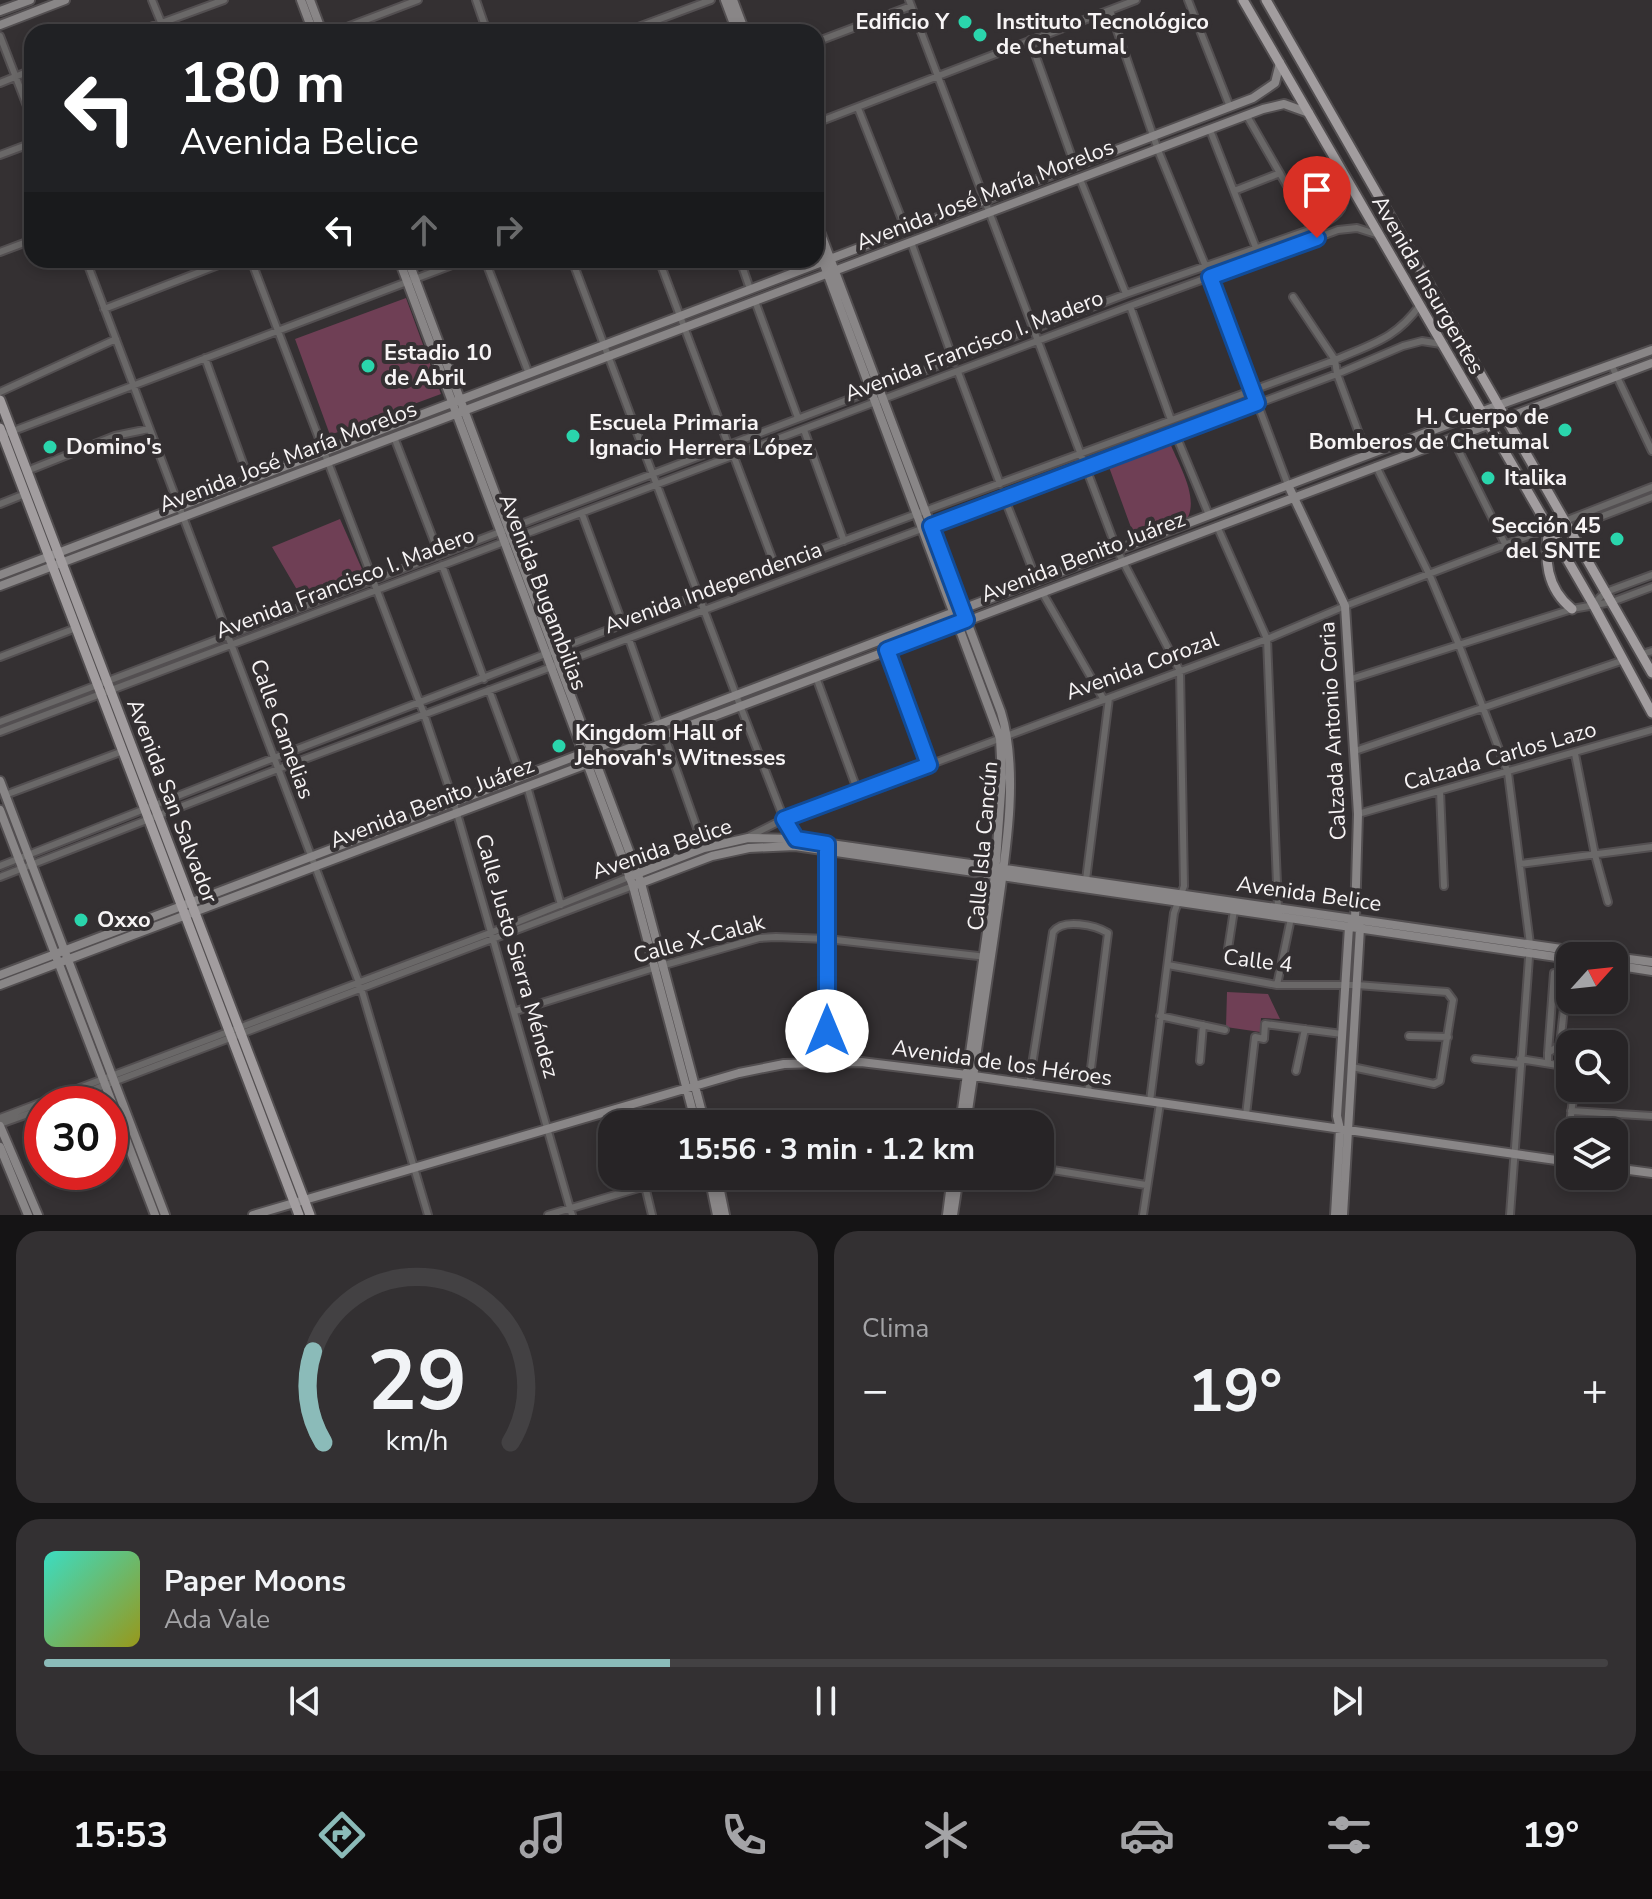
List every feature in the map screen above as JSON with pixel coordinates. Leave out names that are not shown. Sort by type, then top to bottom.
[{"type":"main road","name":"Avenida Insurgentes","points":[[1243,0],[1593,604],[1652,713]]},
{"type":"main road","name":"Avenida Insurgentes","points":[[1268,5],[1606,592],[1647,652],[1652,673]]},
{"type":"main road","points":[[1254,19],[1268,5]]},
{"type":"main road","points":[[1451,361],[1468,352]]},
{"type":"main road","name":"Avenida San Salvador","points":[[0,400],[4,432],[25,494],[55,559],[299,1202],[310,1215]]},
{"type":"main road","name":"Avenida San Salvador","points":[[4,432],[27,471],[76,628],[104,688],[123,751],[152,813]]},
{"type":"main road","points":[[1513,466],[1528,458]]},
{"type":"main road","points":[[1549,528],[1545,553],[1548,571],[1555,589],[1572,609]]},
{"type":"main road","name":"Avenida San Salvador","points":[[299,1202],[299,1215]]},
{"type":"street","points":[[0,11],[30,0]]},
{"type":"street","points":[[0,25],[65,0]]},
{"type":"street","points":[[152,0],[161,23],[224,0]]},
{"type":"street","points":[[301,0],[310,24]]},
{"type":"street","points":[[310,0],[319,24]]},
{"type":"street","points":[[355,24],[418,0]]},
{"type":"street","points":[[476,0],[484,24]]},
{"type":"street","points":[[646,24],[711,0]]},
{"type":"street","points":[[725,0],[734,24]]},
{"type":"street","points":[[733,0],[742,24]]},
{"type":"street","points":[[824,120],[1136,0]]},
{"type":"street","points":[[1188,0],[1230,107]]},
{"type":"street","points":[[824,39],[910,3],[1117,550],[1180,671],[1184,886],[1179,898],[1160,1016],[1143,1215]]},
{"type":"street","name":"Calzada Antonio Coria","points":[[1110,10],[1158,150],[1210,277],[1288,485],[1345,606],[1358,814],[1337,1116],[1344,1130]]},
{"type":"street","points":[[0,36],[24,98]]},
{"type":"street","points":[[1030,40],[1075,166]]},
{"type":"street","name":"Avenida José María Morelos","points":[[824,261],[1230,107],[1268,90],[1275,83],[1280,63]]},
{"type":"street","points":[[0,83],[24,73]]},
{"type":"street","name":"Avenida José María Morelos","points":[[0,575],[181,517],[1247,116],[1284,104],[1309,113]]},
{"type":"street","points":[[858,108],[906,230]]},
{"type":"street","points":[[1247,116],[1317,238]]},
{"type":"street","points":[[1210,130],[1256,248]]},
{"type":"street","points":[[0,155],[24,146]]},
{"type":"street","points":[[1234,191],[1280,173]]},
{"type":"street","points":[[1080,179],[1126,294]]},
{"type":"street","name":"Avenida Francisco I. Madero","points":[[0,732],[371,580],[954,362],[1126,294],[1312,229],[1337,217],[1348,183]]},
{"type":"street","name":"Avenida Francisco I. Madero","points":[[0,722],[232,645],[1338,230],[1357,228],[1379,235]]},
{"type":"street","points":[[911,242],[954,362]]},
{"type":"street","points":[[0,252],[24,243]]},
{"type":"street","name":"Calle Isla Cancún","points":[[824,249],[1010,754],[1009,797],[963,1110]]},
{"type":"street","name":"Calle Isla Cancún","points":[[824,255],[827,260]]},
{"type":"street","name":"Calle Camelias","points":[[89,268],[359,985],[428,1215]]},
{"type":"street","points":[[104,309],[210,268]]},
{"type":"street","name":"Calle Justo Sierra Méndez","points":[[254,268],[424,714],[516,1011],[572,1212]]},
{"type":"street","name":"Avenida Bugambilias","points":[[404,268],[557,665],[635,880],[700,1110]]},
{"type":"street","name":"Avenida Bugambilias","points":[[409,268],[411,281]]},
{"type":"street","points":[[4,432],[444,268]]},
{"type":"street","points":[[488,268],[529,374]]},
{"type":"street","points":[[575,268],[740,706],[784,819],[796,839]]},
{"type":"street","points":[[662,268],[728,444]]},
{"type":"street","points":[[743,268],[750,289]]},
{"type":"street","name":"Avenida José María Morelos","points":[[0,586],[178,507],[806,268]]},
{"type":"street","points":[[1293,297],[1335,360],[1337,374],[1367,455]]},
{"type":"street","points":[[755,301],[798,418]]},
{"type":"street","name":"Avenida Independencia","points":[[152,813],[274,758],[775,566],[1335,360],[1394,334],[1407,324],[1420,305]]},
{"type":"street","points":[[1130,306],[1171,420]]},
{"type":"street","points":[[0,392],[116,339]]},
{"type":"street","name":"Avenida Independencia","points":[[0,877],[25,862],[152,813],[705,611],[1337,374],[1403,346],[1422,341],[1441,344]]},
{"type":"street","name":"Avenida Benito Juárez","points":[[455,808],[521,777],[1499,405],[1652,350]]},
{"type":"street","points":[[205,358],[249,480]]},
{"type":"street","name":"Avenida Benito Juárez","points":[[0,985],[61,957],[455,808],[527,786],[1652,363]]},
{"type":"street","points":[[1611,364],[1652,451]]},
{"type":"street","points":[[958,372],[1000,484]]},
{"type":"street","points":[[27,471],[115,436],[149,429]]},
{"type":"street","points":[[804,430],[844,541]]},
{"type":"street","points":[[1175,433],[1209,515]]},
{"type":"street","points":[[394,437],[439,554]]},
{"type":"street","points":[[1452,437],[1506,546]]},
{"type":"street","points":[[734,457],[775,566]]},
{"type":"street","points":[[1376,466],[1430,576],[1508,773],[1530,949],[1510,1215]]},
{"type":"street","points":[[1567,525],[1652,487]]},
{"type":"street","points":[[0,504],[25,494]]},
{"type":"street","points":[[1004,497],[1037,581]]},
{"type":"street","points":[[1567,525],[1652,497]]},
{"type":"street","points":[[582,514],[623,625]]},
{"type":"street","points":[[1217,526],[1267,639],[1278,908]]},
{"type":"street","name":"Avenida Corozal","points":[[748,838],[784,819],[1267,639],[1549,528]]},
{"type":"street","points":[[442,565],[484,679]]},
{"type":"street","points":[[1593,604],[1606,592],[1652,575]]},
{"type":"street","points":[[1351,679],[1572,609],[1612,602],[1652,587]]},
{"type":"street","points":[[1042,592],[1106,699],[1086,880]]},
{"type":"street","points":[[0,657],[76,628]]},
{"type":"street","points":[[629,639],[659,725]]},
{"type":"street","points":[[887,650],[929,765]]},
{"type":"street","points":[[1355,751],[1624,660]]},
{"type":"street","points":[[816,677],[858,792]]},
{"type":"street","points":[[489,690],[521,777]]},
{"type":"street","name":"Calzada Carlos Lazo","points":[[1358,814],[1652,730]]},
{"type":"street","points":[[664,734],[704,848]]},
{"type":"street","points":[[5,795],[123,751]]},
{"type":"street","points":[[1575,754],[1595,855],[1608,902]]},
{"type":"street","points":[[0,781],[25,862],[108,1080],[155,1215]]},
{"type":"street","points":[[527,786],[561,905]]},
{"type":"street","points":[[1440,791],[1444,886]]},
{"type":"street","points":[[0,810],[25,862]]},
{"type":"street","name":"Avenida Belice","points":[[0,1118],[491,936],[635,880],[704,848],[748,838],[796,839],[827,848]]},
{"type":"street","name":"Avenida Belice","points":[[491,936],[561,905],[712,856],[749,848],[795,846],[999,871],[1179,898],[1278,908],[1556,956]]},
{"type":"street","points":[[1520,864],[1652,847]]},
{"type":"street","points":[[827,848],[827,1062]]},
{"type":"street","name":"Avenida Independencia","points":[[0,866],[25,862]]},
{"type":"street","name":"Avenida Belice","points":[[999,871],[1086,880],[1234,910],[1352,923]]},
{"type":"street","points":[[1228,949],[1234,910]]},
{"type":"street","points":[[1277,985],[1291,918]]},
{"type":"street","points":[[1029,1084],[1053,932],[1064,923],[1108,933],[1088,1092]]},
{"type":"street","points":[[1338,1215],[1352,1067],[1360,928],[1352,923]]},
{"type":"street","name":"Avenida Belice","points":[[1360,928],[1556,951]]},
{"type":"street","name":"Calle X-Calak","points":[[516,1011],[759,938],[827,939],[987,957]]},
{"type":"street","name":"Avenida Benito Juárez","points":[[0,975],[61,957]]},
{"type":"street","name":"Avenida Belice","points":[[1628,958],[1652,962]]},
{"type":"street","name":"Calle 4","points":[[1168,965],[1277,985],[1357,985],[1447,992],[1453,1000],[1448,1037]]},
{"type":"street","points":[[1628,967],[1652,971]]},
{"type":"street","points":[[1548,1053],[1560,1045],[1568,972],[1554,973],[1548,1053],[1548,1063]]},
{"type":"street","points":[[1160,1016],[1225,1030]]},
{"type":"street","points":[[1246,1115],[1255,1037],[1264,1039],[1265,1024],[1342,1034]]},
{"type":"street","points":[[1200,1061],[1203,1025]]},
{"type":"street","points":[[1296,1071],[1305,1029]]},
{"type":"street","points":[[1352,1067],[1434,1084],[1440,1081],[1448,1037],[1409,1036]]},
{"type":"street","points":[[1475,1059],[1556,1064]]},
{"type":"street","name":"Avenida de los Héroes","points":[[253,1215],[739,1073],[784,1064],[827,1062],[861,1062],[970,1075],[1556,1160]]},
{"type":"street","name":"Calle Isla Cancún","points":[[967,1110],[970,1075]]},
{"type":"street","points":[[108,1080],[165,1215]]},
{"type":"street","name":"Avenida Belice","points":[[95,1086],[108,1080]]},
{"type":"street","name":"Avenida Bugambilias","points":[[692,1087],[694,1110]]},
{"type":"street","points":[[1571,1118],[1572,1102]]},
{"type":"street","points":[[1571,1111],[1652,1116]]},
{"type":"street","points":[[24,1116],[0,1125],[38,1215]]},
{"type":"street","points":[[0,1147],[28,1215]]},
{"type":"street","points":[[1054,1170],[1146,1185]]},
{"type":"street","points":[[1628,1170],[1652,1173]]},
{"type":"street","points":[[548,1215],[572,1212],[634,1190]]},
{"type":"street","points":[[646,1190],[652,1215]]},
{"type":"street","points":[[712,1190],[717,1215]]},
{"type":"street","points":[[720,1190],[725,1215]]},
{"type":"street","points":[[947,1215],[950,1190]]},
{"type":"street","points":[[953,1215],[957,1190]]},
{"type":"shaded area","name":"Estadio 10 de Abril","points":[[406,298],[441,394],[330,435],[295,339]]},
{"type":"shaded area","points":[[1170,443],[1188,487],[1190,510],[1178,528],[1137,544],[1109,467]]},
{"type":"shaded area","points":[[340,519],[365,576],[303,600],[272,547]]},
{"type":"shaded area","points":[[1227,992],[1268,994],[1280,1019],[1261,1018],[1260,1032],[1226,1027]]},
{"type":"place","name":"Edificio Y","points":[[965,22]]},
{"type":"place","name":"Instituto Tecnológico de Chetumal","points":[[980,35]]},
{"type":"place","name":"Estadio 10 de Abril","points":[[368,366]]},
{"type":"place","name":"H. Cuerpo de Bomberos de Chetumal","points":[[1565,430]]},
{"type":"place","name":"Escuela Primaria Ignacio Herrera López","points":[[573,436]]},
{"type":"place","name":"Domino's","points":[[50,447]]},
{"type":"place","name":"Italika","points":[[1488,478]]},
{"type":"place","name":"Sección 45 del SNTE","points":[[1617,539]]},
{"type":"place","name":"Kingdom Hall of Jehovah's Witnesses","points":[[559,746]]},
{"type":"place","name":"Oxxo","points":[[81,920]]},
{"type":"route","points":[[827,1031],[827,844],[796,839],[784,819],[929,765],[887,650],[966,620],[931,526],[1257,403],[1210,277],[1317,238]]}]
